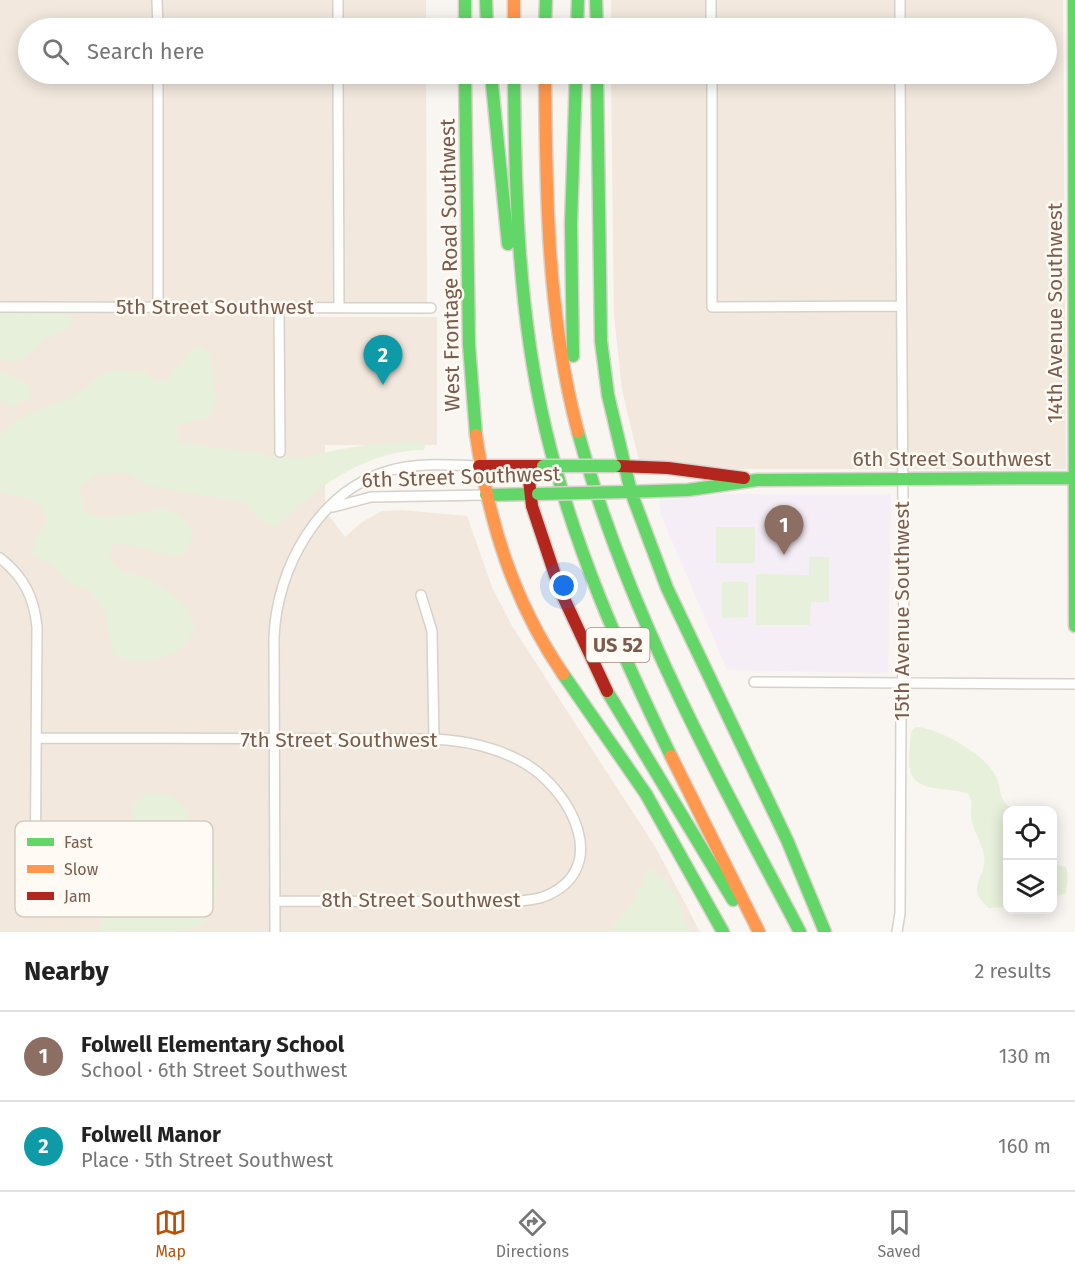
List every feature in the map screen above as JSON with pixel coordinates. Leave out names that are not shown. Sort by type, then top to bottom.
[{"type":"main road","points":[[465,0],[465,18]]},
{"type":"main road","points":[[486,0],[487,18]]},
{"type":"main road","points":[[513,0],[514,18]]},
{"type":"main road","points":[[546,0],[546,18]]},
{"type":"main road","points":[[578,0],[578,18]]},
{"type":"main road","points":[[596,0],[597,18]]},
{"type":"main road","name":"14th Avenue Southwest","points":[[1074,0],[1075,626]]},
{"type":"main road","name":"West Frontage Road Southwest","points":[[465,84],[468,345],[479,466],[502,553],[525,611],[543,642],[636,778],[682,854],[723,932]]},
{"type":"main road","points":[[492,84],[509,255],[528,339]]},
{"type":"main road","name":"US 52","points":[[514,84],[516,218],[528,339],[557,477],[595,591],[639,690],[759,932]]},
{"type":"main road","name":"US 52","points":[[545,84],[550,246],[558,318],[574,414],[590,478],[643,618],[695,727],[800,932]]},
{"type":"main road","points":[[574,414],[571,224],[576,84]]},
{"type":"main road","points":[[597,84],[601,341],[620,466],[627,492],[667,588],[777,819],[825,932]]},
{"type":"main road","name":"6th Street Southwest","points":[[479,466],[620,466],[718,473],[757,480]]},
{"type":"main road","points":[[543,466],[532,473],[534,494],[547,552],[568,609],[601,684],[752,932]]},
{"type":"main road","name":"6th Street Southwest","points":[[486,495],[688,490],[757,480],[1074,478]]},
{"type":"street","points":[[157,0],[158,18]]},
{"type":"street","points":[[338,0],[338,18]]},
{"type":"street","points":[[711,0],[711,18]]},
{"type":"street","points":[[900,0],[900,18]]},
{"type":"street","points":[[158,84],[158,307]]},
{"type":"street","points":[[338,84],[339,307]]},
{"type":"street","points":[[712,84],[712,307],[901,306]]},
{"type":"street","name":"15th Avenue Southwest","points":[[897,932],[900,913],[903,479],[900,84]]},
{"type":"street","name":"5th Street Southwest","points":[[0,307],[431,308]]},
{"type":"street","points":[[279,307],[280,452]]},
{"type":"street","name":"6th Street Southwest","points":[[325,510],[356,485],[387,471],[433,464],[479,466]]},
{"type":"street","name":"6th Street Southwest","points":[[325,510],[371,497],[486,495]]},
{"type":"street","points":[[275,932],[274,637],[279,597],[299,549],[325,510]]},
{"type":"street","points":[[0,558],[17,572],[26,585],[36,618],[36,821]]},
{"type":"street","points":[[421,595],[432,631],[434,739]]},
{"type":"street","points":[[754,682],[1075,684]]},
{"type":"street","name":"7th Street Southwest","points":[[37,738],[434,739],[471,743],[496,750],[538,773],[557,791],[570,809],[577,826],[581,854]]},
{"type":"street","name":"8th Street Southwest","points":[[275,901],[526,900],[542,897],[563,884],[577,865],[581,854]]},
{"type":"shaded area","points":[[0,0],[426,0],[426,18],[18,18],[18,84],[426,84],[427,307],[268,307],[269,317],[437,317],[437,445],[325,445],[325,510],[345,537],[362,522],[382,511],[401,510],[467,516],[492,587],[512,626],[656,848],[700,932],[0,932]]},
{"type":"shaded area","points":[[611,0],[1063,0],[1066,469],[741,469],[639,461],[622,390],[614,315],[611,84],[1057,84],[1057,18],[611,18]]},
{"type":"shaded area","points":[[725,494],[891,494],[888,673],[727,670],[661,515],[659,500]]},
{"type":"green space","points":[[63,313],[72,318],[71,326],[49,337],[21,359],[8,361],[0,358],[0,314]]},
{"type":"green space","points":[[200,345],[210,354],[216,401],[210,416],[177,425],[177,442],[292,458],[373,444],[426,443],[424,450],[392,454],[361,464],[319,489],[275,527],[264,523],[243,502],[146,485],[129,473],[99,473],[79,488],[84,512],[108,518],[164,508],[180,515],[192,528],[192,538],[184,555],[165,554],[130,545],[112,544],[110,559],[123,572],[143,576],[163,587],[187,607],[195,629],[185,646],[166,657],[134,663],[113,654],[105,611],[91,592],[68,581],[54,567],[33,554],[35,540],[47,522],[43,509],[30,499],[0,492],[0,435],[18,419],[74,396],[103,373],[119,370],[145,372],[157,381],[168,379],[190,351]]},
{"type":"green space","points":[[7,373],[30,385],[31,397],[14,406],[0,400],[0,374]]},
{"type":"green space","points":[[716,527],[755,527],[755,563],[716,563]]},
{"type":"green space","points":[[809,557],[829,557],[829,602],[811,602],[810,625],[756,625],[756,574],[809,575]]},
{"type":"green space","points":[[722,582],[748,582],[748,617],[722,618]]},
{"type":"green space","points":[[916,727],[950,738],[984,761],[997,779],[1002,799],[1008,806],[1003,806],[1003,907],[989,908],[981,901],[978,894],[977,888],[983,870],[984,856],[971,818],[972,802],[968,794],[926,786],[913,778],[909,766],[911,732]]},
{"type":"green space","points":[[148,793],[171,795],[186,809],[190,821],[133,821],[134,803]]},
{"type":"green space","points":[[213,856],[218,873],[213,909]]},
{"type":"green space","points":[[1057,865],[1066,867],[1068,874],[1066,893],[1057,896]]},
{"type":"green space","points":[[648,868],[657,872],[670,886],[690,932],[608,932],[635,900]]},
{"type":"green space","points":[[102,917],[208,917],[204,924],[180,932],[100,932]]},
{"type":"traffic: fast","points":[[465,0],[465,18]]},
{"type":"traffic: fast","points":[[486,0],[487,18]]},
{"type":"traffic: fast","points":[[545,18],[546,0]]},
{"type":"traffic: fast","points":[[577,18],[578,0]]},
{"type":"traffic: fast","points":[[596,0],[597,18]]},
{"type":"traffic: fast","points":[[1074,0],[1075,626]]},
{"type":"traffic: fast","points":[[465,84],[469,345],[476,435]]},
{"type":"traffic: fast","points":[[492,84],[508,244]]},
{"type":"traffic: fast","points":[[514,84],[517,208],[524,298],[529,343],[546,431],[584,556],[616,637],[671,756]]},
{"type":"traffic: fast","points":[[573,356],[571,224],[576,84]]},
{"type":"traffic: fast","points":[[597,84],[601,341],[608,395],[631,492]]},
{"type":"traffic: fast","points":[[578,432],[598,498],[647,626],[705,750],[800,932]]},
{"type":"traffic: fast","points":[[543,466],[615,466]]},
{"type":"traffic: fast","points":[[624,492],[688,490],[757,480],[1075,478]]},
{"type":"traffic: fast","points":[[538,494],[623,492]]},
{"type":"traffic: fast","points":[[631,492],[667,588],[787,840],[825,932]]},
{"type":"traffic: fast","points":[[486,495],[535,494]]},
{"type":"traffic: fast","points":[[563,674],[646,794],[723,932]]},
{"type":"traffic: fast","points":[[607,691],[733,900]]},
{"type":"traffic: slow","points":[[514,0],[514,18]]},
{"type":"traffic: slow","points":[[545,84],[546,164],[554,299],[560,344],[578,432]]},
{"type":"traffic: slow","points":[[476,435],[488,499],[506,560],[530,618],[563,674]]},
{"type":"traffic: slow","points":[[671,756],[759,932]]},
{"type":"traffic: jam","points":[[479,466],[543,466]]},
{"type":"traffic: jam","points":[[543,466],[533,473],[529,480],[532,506],[560,590],[607,691]]},
{"type":"traffic: jam","points":[[618,466],[668,468],[744,478]]},
{"type":"place","name":"Folwell Manor","points":[[383,385]]},
{"type":"place","name":"Folwell Elementary School","points":[[784,555]]}]
